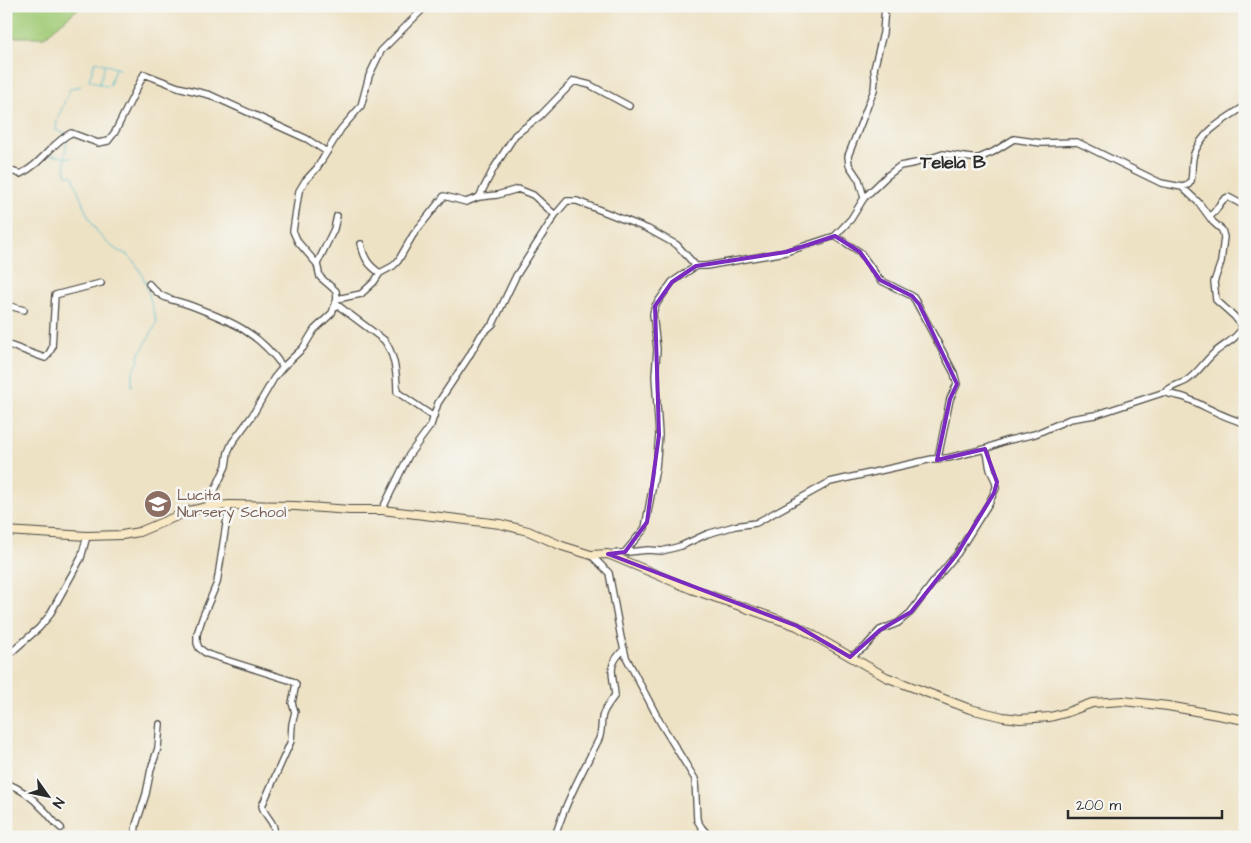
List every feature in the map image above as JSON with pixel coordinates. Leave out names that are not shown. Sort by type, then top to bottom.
[{"type":"street","points":[[207,507],[226,466],[228,452],[232,443],[252,416],[274,378],[303,348],[314,330],[332,312],[336,302],[336,291],[320,276],[317,264],[294,236],[293,230],[298,191],[317,168],[341,130],[361,106],[370,76],[381,51],[426,6]]},
{"type":"street","points":[[864,198],[859,180],[850,165],[848,156],[874,90],[874,69],[883,33],[885,6]]},
{"type":"street","points":[[6,169],[20,174],[45,156],[70,133],[98,143],[108,141],[115,132],[144,74],[178,87],[210,95],[307,139],[327,152]]},
{"type":"street","points":[[479,197],[494,168],[515,135],[540,116],[574,81],[590,85],[629,106]]},
{"type":"street","points":[[1182,188],[1191,181],[1194,153],[1199,145],[1215,125],[1245,106]]},
{"type":"street","points":[[591,555],[648,550],[662,551],[681,546],[707,534],[756,523],[830,482],[985,449],[1005,441],[1034,434],[1070,419],[1093,415],[1165,392],[1169,388],[1188,379],[1212,355],[1237,335],[1243,327],[1218,302],[1216,297],[1214,282],[1221,262],[1224,237],[1222,230],[1213,222],[1199,203],[1182,188],[1161,183],[1077,142],[1041,143],[1014,139],[979,158],[943,154],[900,166],[864,198],[851,220],[835,236],[786,252],[706,266],[696,266],[672,282],[655,306],[653,314],[657,349],[655,376],[659,435],[656,468],[645,528],[642,534],[625,552]]},
{"type":"street","points":[[336,302],[361,294],[374,282],[380,273],[393,266],[398,261],[410,239],[444,196],[466,202],[479,197],[497,195],[518,189],[533,194],[555,215]]},
{"type":"street","points":[[1210,216],[1218,210],[1223,198],[1228,196],[1245,206]]},
{"type":"street","points":[[382,510],[410,455],[431,425],[438,403],[481,335],[493,324],[516,276],[555,215],[567,201],[572,200],[584,204],[648,229],[677,245],[696,266]]},
{"type":"street","points":[[317,264],[334,229],[337,216]]},
{"type":"street","points":[[835,236],[860,252],[880,280],[912,296],[954,373],[957,384],[950,399],[938,458]]},
{"type":"street","points":[[361,244],[367,263],[380,273]]},
{"type":"street","points":[[6,344],[44,358],[52,348],[55,295],[101,283]]},
{"type":"street","points":[[149,284],[165,298],[194,306],[232,322],[252,334],[273,353],[283,367]]},
{"type":"street","points":[[336,302],[384,340],[390,347],[394,357],[397,392],[434,416]]},
{"type":"street","points":[[6,305],[24,310]]},
{"type":"street","points":[[1165,392],[1188,398],[1234,420],[1245,423]]},
{"type":"street","points":[[850,657],[865,646],[880,630],[905,618],[966,542],[996,488],[997,482],[990,469],[985,449]]},
{"type":"street","points":[[229,505],[216,583],[197,634],[197,643],[199,648],[207,654],[292,681],[296,684],[292,703],[295,712],[290,741],[262,806],[275,828],[274,837]]},
{"type":"street","points":[[6,531],[87,536],[130,534],[189,511],[207,507],[229,505],[295,506],[382,510],[500,524],[528,531],[591,555],[610,573],[624,650],[630,667],[660,722],[695,779],[697,820],[710,837]]},
{"type":"street","points":[[6,658],[39,628],[49,616],[81,558],[87,536]]},
{"type":"street","points":[[608,554],[691,589],[797,626],[886,677],[970,709],[1020,719],[1064,713],[1092,703],[1123,701],[1168,706],[1245,720]]},
{"type":"street","points":[[555,837],[582,773],[598,742],[601,733],[600,724],[604,712],[615,695],[612,666],[616,657],[624,650]]},
{"type":"street","points":[[135,837],[136,825],[158,748],[160,724]]},
{"type":"street","points":[[6,783],[21,790],[39,804],[50,819],[61,828]]},
{"type":"street","points":[[965,837],[975,837]]},
{"type":"highlighted area","points":[[835,236],[860,252],[880,280],[912,296],[919,304],[957,384],[950,399],[937,460],[985,449],[997,482],[994,493],[957,554],[911,612],[880,630],[850,657],[797,626],[608,554],[625,552],[647,522],[659,435],[655,306],[672,282],[696,266],[786,252]]},
{"type":"green space","points":[[6,6],[110,6],[80,7],[44,37],[6,37]]},
{"type":"waterway","points":[[12,6],[19,8],[22,6]]},
{"type":"waterway","points":[[115,68],[95,61],[89,80],[109,87],[115,68],[119,69]]},
{"type":"waterway","points":[[99,84],[105,65]]},
{"type":"waterway","points":[[66,134],[56,130],[57,120],[70,89],[81,86]]},
{"type":"waterway","points":[[67,138],[66,174],[73,176],[89,217],[100,235],[118,251],[129,256],[139,269],[145,281],[157,323],[138,357],[139,361],[132,373],[132,386]]},
{"type":"waterway","points":[[51,152],[49,155],[71,158]]},
{"type":"place","name":"Lucita Nursery School","points":[[158,504]]},
{"type":"district","name":"Telela B","points":[[953,162]]}]
